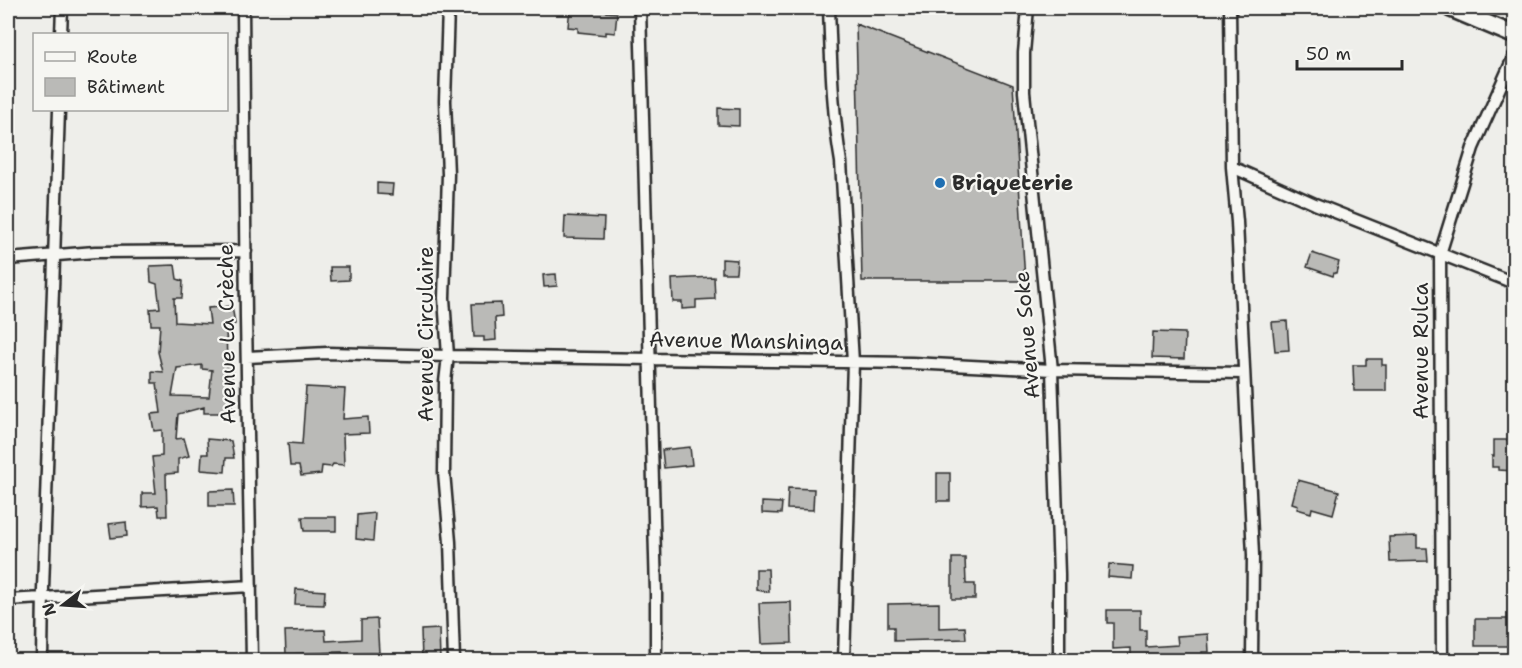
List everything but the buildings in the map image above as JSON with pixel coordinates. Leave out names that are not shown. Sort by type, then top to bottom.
[{"type":"street","points":[[61,33],[62,8]]},
{"type":"street","name":"Avenue La Crèche","points":[[243,8],[252,660]]},
{"type":"street","name":"Avenue Circulaire","points":[[448,8],[445,102],[448,174],[444,298],[448,356],[445,382],[444,472],[450,542],[454,660]]},
{"type":"street","points":[[640,8],[656,660]]},
{"type":"street","points":[[829,8],[831,72],[836,136],[841,162],[853,362],[844,660]]},
{"type":"street","name":"Avenue Soke","points":[[1028,8],[1024,53],[1024,92],[1052,369],[1059,574],[1059,660]]},
{"type":"street","points":[[1230,8],[1232,167],[1253,555],[1252,660]]},
{"type":"street","points":[[1450,8],[1468,11],[1515,35]]},
{"type":"street","name":"Avenue Rulca","points":[[1442,660],[1440,254],[1473,148],[1515,56]]},
{"type":"street","points":[[42,660],[59,111]]},
{"type":"street","points":[[1232,167],[1315,204],[1515,283]]},
{"type":"street","points":[[8,259],[95,252],[246,251]]},
{"type":"street","name":"Avenue Manshinga","points":[[247,357],[327,353],[912,363],[1244,373]]},
{"type":"street","points":[[8,600],[251,586]]},
{"type":"place","name":"Briqueterie","points":[[940,183]]}]
